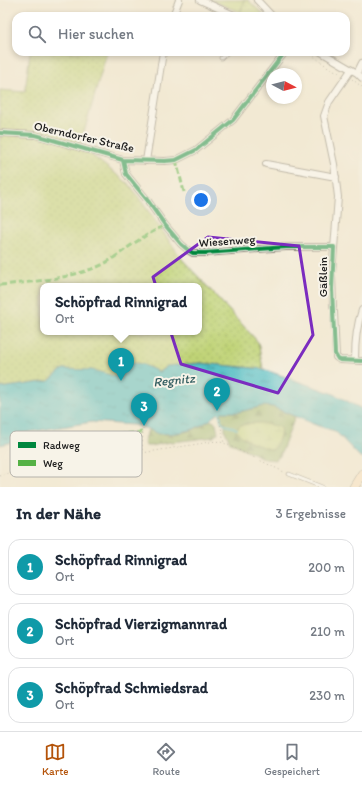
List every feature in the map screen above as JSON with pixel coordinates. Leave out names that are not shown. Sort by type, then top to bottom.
[{"type":"street","points":[[174,12],[179,0]]},
{"type":"street","points":[[200,0],[227,12]]},
{"type":"street","points":[[257,0],[268,12]]},
{"type":"street","points":[[146,161],[162,56]]},
{"type":"street","name":"Oberndorfer Straße","points":[[0,133],[46,138],[123,160],[176,160],[196,150],[233,120],[282,56]]},
{"type":"street","points":[[328,56],[354,71],[362,78]]},
{"type":"street","name":"Gäßlein","points":[[355,360],[340,360],[336,357],[332,274],[338,197],[336,177],[324,116],[328,102],[347,76],[362,63]]},
{"type":"street","name":"Wiesenweg","points":[[123,160],[126,174],[181,244],[193,253],[205,254],[286,247],[334,247]]},
{"type":"street","points":[[266,164],[336,177]]},
{"type":"street","points":[[362,310],[358,320],[355,360],[362,361]]},
{"type":"street","points":[[354,487],[362,474]]},
{"type":"lane","points":[[289,474],[322,487]]},
{"type":"path","points":[[314,56],[328,67],[351,78],[362,87]]},
{"type":"path","points":[[219,417],[224,443]]},
{"type":"path","points":[[143,429],[142,453],[216,441],[224,443],[289,474]]},
{"type":"path","points":[[0,476],[10,472]]},
{"type":"highlighted area","points":[[208,237],[299,246],[313,335],[278,393],[181,364],[153,277]]},
{"type":"green space","points":[[210,0],[245,0],[240,12]]},
{"type":"green space","points":[[245,0],[248,0],[261,12],[240,12]]},
{"type":"green space","points":[[30,56],[106,56],[80,146],[130,185],[182,259],[258,342],[263,369],[200,363],[164,368],[159,372],[149,367],[122,378],[63,369],[49,381],[0,388],[0,90],[25,92]]},
{"type":"green space","points":[[263,406],[273,407],[295,417],[280,456],[276,460],[265,459],[230,442],[225,431],[225,424],[221,420],[221,412],[239,412]]},
{"type":"green space","points":[[210,420],[216,423],[218,433],[214,437],[164,443],[152,446],[146,446],[144,443],[148,429],[152,432],[164,434],[177,433],[194,429]]},
{"type":"green space","points":[[263,423],[280,427],[280,436],[273,450],[248,441],[236,430],[240,425]]},
{"type":"water","name":"Regnitz","points":[[133,363],[142,364],[159,372],[167,366],[200,363],[263,369],[334,394],[362,409],[362,459],[335,431],[318,426],[273,407],[263,406],[239,412],[221,412],[194,429],[176,433],[158,434],[148,429],[133,425],[92,422],[36,431],[10,431],[10,443],[0,445],[0,388],[49,381],[63,369],[92,370],[122,378],[123,369]]},
{"type":"waterway","points":[[220,412],[223,424],[237,429]]},
{"type":"marked path","points":[[176,160],[184,192]]},
{"type":"marked path","points":[[0,285],[61,277],[97,267],[111,260],[141,239],[165,225]]},
{"type":"cycle path","points":[[0,133],[35,135],[123,160],[176,160],[196,150],[233,120],[282,56]]},
{"type":"cycle path","points":[[123,160],[126,174],[181,244],[193,253],[286,247],[334,247],[332,289],[335,354],[340,360],[362,361]]},
{"type":"place","name":"Schöpfrad Rinnigrad","points":[[121,381]]},
{"type":"place","name":"Schöpfrad Vierzigmannrad","points":[[217,411]]},
{"type":"place","name":"Schöpfrad Schmiedsrad","points":[[144,426]]}]
